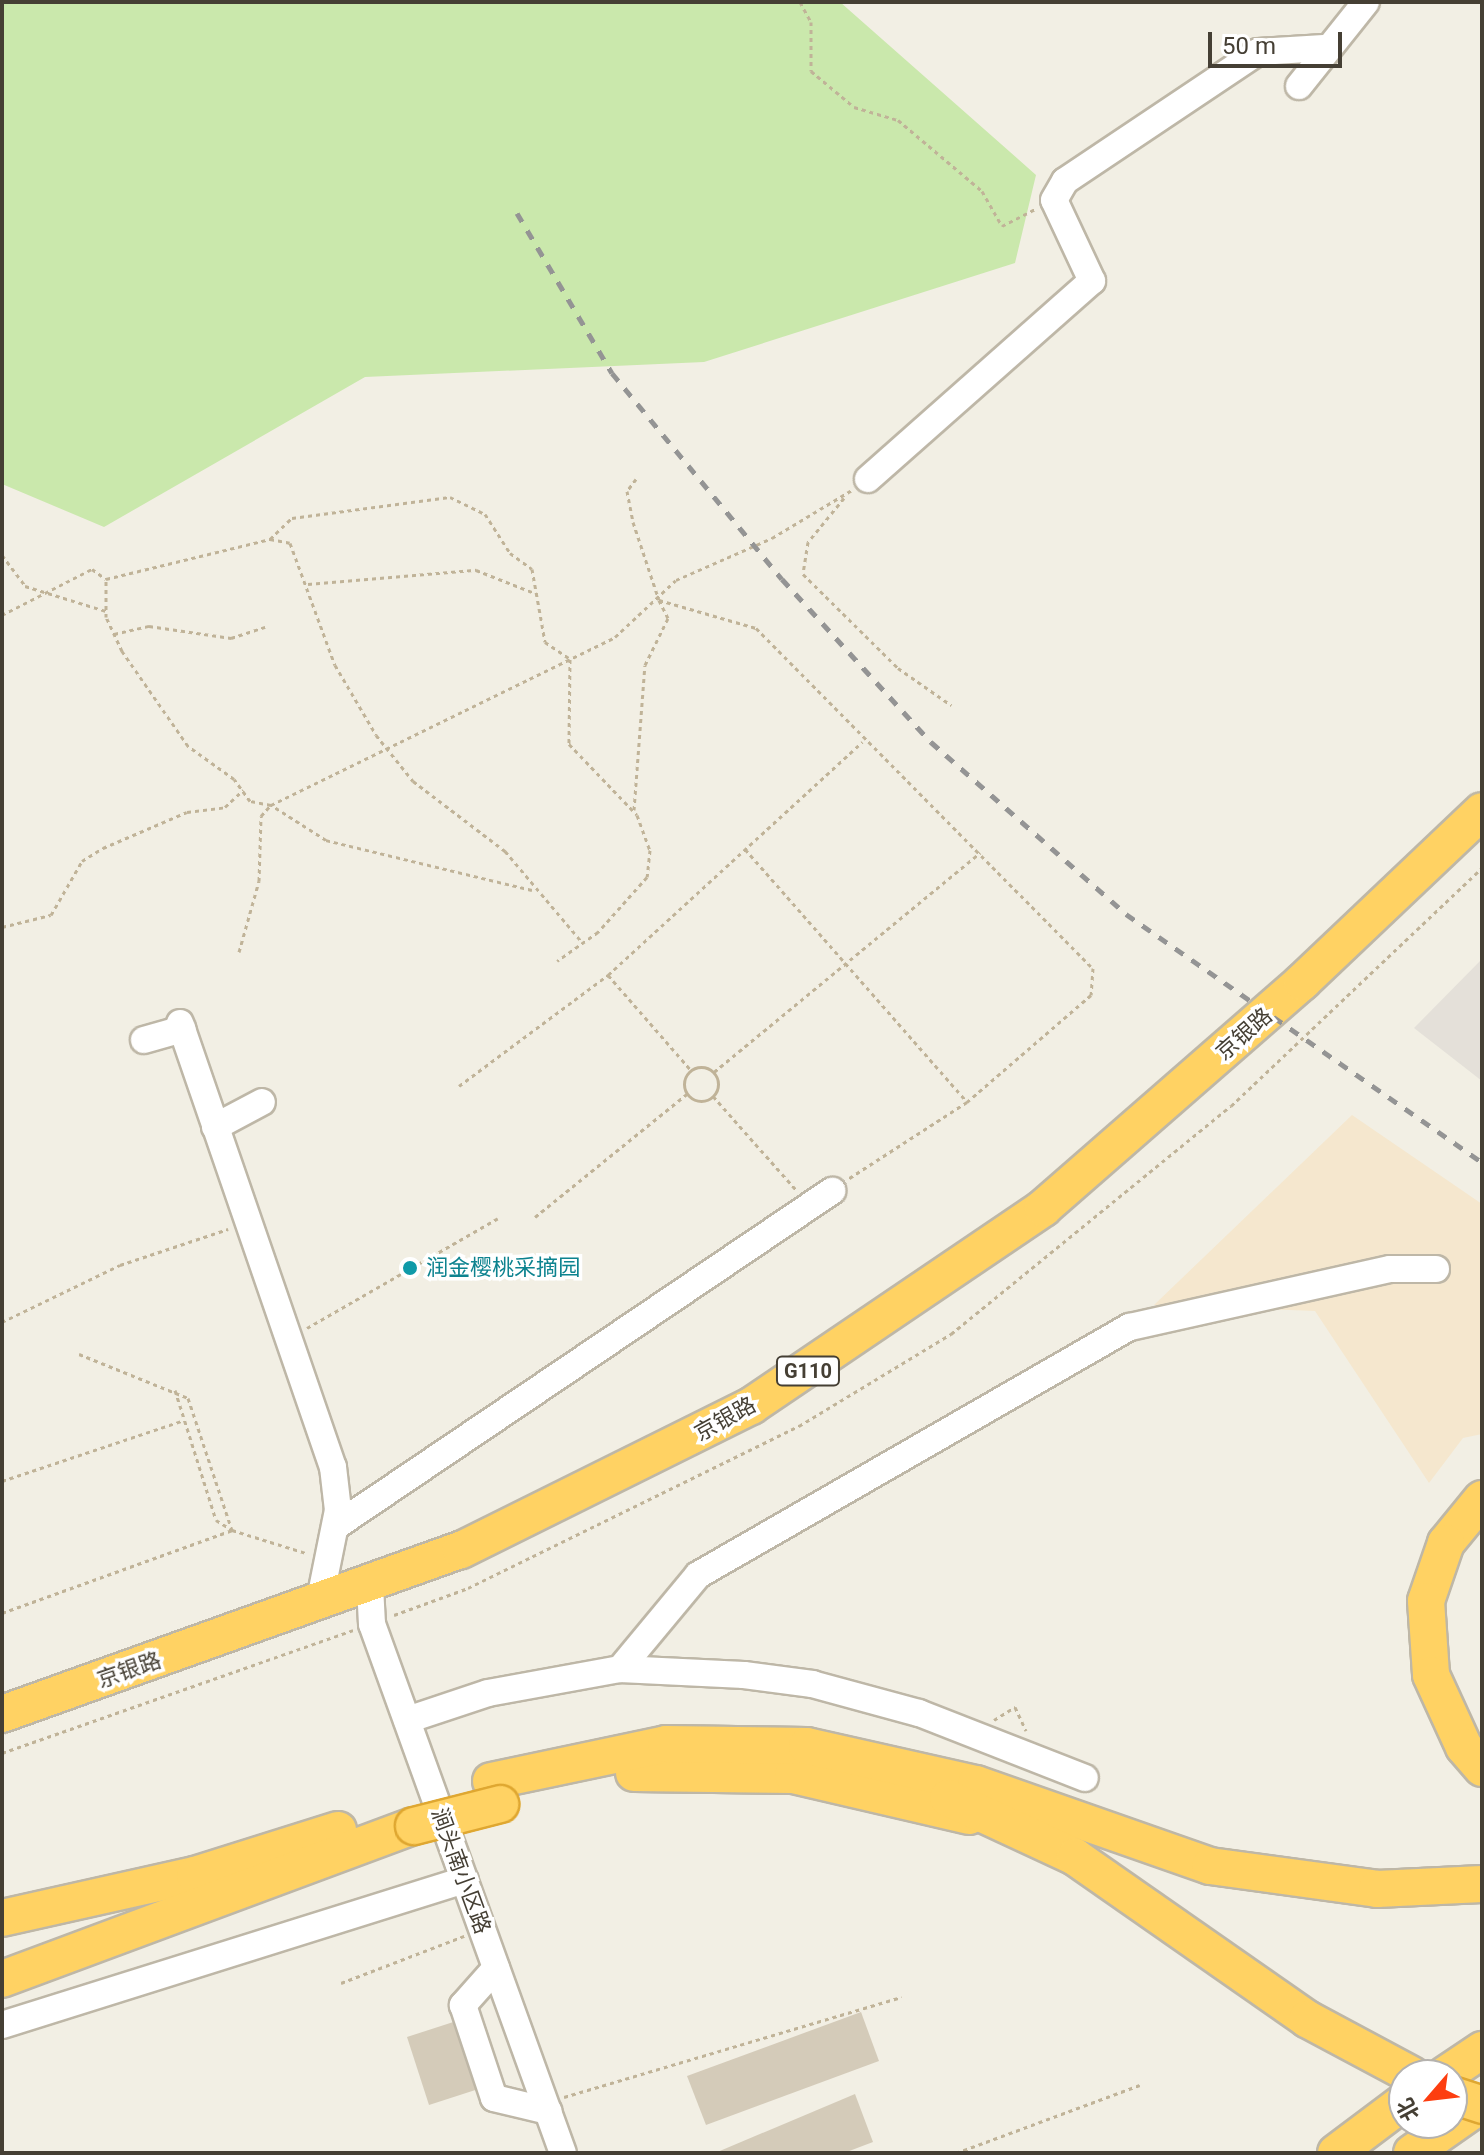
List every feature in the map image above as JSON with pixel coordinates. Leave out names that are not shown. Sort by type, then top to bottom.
[{"type":"highway","name":"京银路","points":[[2,1735],[370,1596],[697,1435],[933,1287],[1145,1120],[1482,811]]},
{"type":"highway","name":"京银路","points":[[2,1714],[319,1604],[370,1596],[470,1571],[707,1455],[946,1306],[1160,1137],[1482,842]]},
{"type":"highway","points":[[1482,1499],[1446,1543],[1426,1616],[1442,1708],[1482,1768]]},
{"type":"highway","points":[[2,1918],[195,1875],[496,1794],[666,1744],[807,1746],[976,1784],[1210,1866],[1377,1889],[1482,1884]]},
{"type":"highway","points":[[496,1794],[660,1764],[784,1763],[958,1800],[1075,1857],[1369,2054],[1388,2063]]},
{"type":"highway","points":[[496,1794],[658,1768],[793,1775],[956,1810],[1081,1868],[1310,2026],[1388,2067]]},
{"type":"highway","points":[[2,1979],[411,1817]]},
{"type":"highway","points":[[1412,2153],[1482,2103]]},
{"type":"highway","points":[[1336,2153],[1388,2114]]},
{"type":"street","points":[[1299,86],[1324,48],[1366,2]]},
{"type":"street","points":[[868,479],[1092,281],[1054,200],[1065,181],[1258,52],[1324,48]]},
{"type":"street","points":[[144,1040],[181,1026],[333,1467],[336,1526],[331,1565],[319,1604]]},
{"type":"street","points":[[215,1127],[262,1102]]},
{"type":"street","points":[[336,1526],[832,1191]]},
{"type":"street","points":[[620,1669],[698,1575],[1130,1327],[1390,1269],[1436,1269]]},
{"type":"street","name":"涧头南小区路","points":[[370,1596],[407,1720],[563,2153]]},
{"type":"street","points":[[407,1720],[488,1693],[620,1669],[812,1684],[975,1731],[1085,1778]]},
{"type":"street","points":[[2,2025],[465,1880]]},
{"type":"street","points":[[496,1968],[463,2005],[494,2098],[546,2107]]},
{"type":"path","points":[[800,2],[811,22],[811,71],[854,107],[898,120],[982,191],[1002,226],[1046,203]]},
{"type":"path","points":[[634,811],[645,665],[668,618],[633,522],[627,491],[636,479]]},
{"type":"path","points":[[239,952],[259,881],[261,816],[271,805],[615,637],[712,560],[772,538],[868,479]]},
{"type":"path","points":[[846,495],[808,542],[803,574],[898,668],[951,705]]},
{"type":"path","points":[[270,539],[292,518],[450,497],[485,514],[510,553],[532,569],[545,642],[570,659]]},
{"type":"path","points":[[2,615],[39,592],[92,569],[106,579],[270,539],[290,543],[308,584],[335,665],[387,747],[413,781],[505,851],[532,890],[581,941]]},
{"type":"path","points":[[2,555],[25,586],[106,611]]},
{"type":"path","points":[[308,584],[476,570],[537,594]]},
{"type":"path","points":[[106,579],[106,611],[114,634],[188,746],[243,790],[250,801],[271,805],[326,840],[532,890]]},
{"type":"path","points":[[659,600],[756,628],[808,674],[862,742],[1090,959],[1094,985],[967,1102],[832,1191]]},
{"type":"path","points":[[114,634],[149,626],[231,638],[265,627]]},
{"type":"path","points":[[557,961],[647,877],[650,850],[634,811],[569,744],[570,659]]},
{"type":"path","points":[[459,1086],[608,975],[862,742]]},
{"type":"path","points":[[2,927],[51,915],[82,861],[103,848],[187,812],[225,807],[243,790]]},
{"type":"path","points":[[745,849],[844,968],[967,1102]]},
{"type":"path","points":[[608,975],[691,1070],[714,1072],[980,853]]},
{"type":"path","points":[[535,1217],[688,1093],[691,1070]]},
{"type":"path","points":[[714,1072],[713,1096],[810,1206]]},
{"type":"path","points":[[688,1093],[700,1101],[713,1096]]},
{"type":"path","points":[[290,1338],[498,1218]]},
{"type":"path","points":[[2,1322],[120,1265],[250,1223]]},
{"type":"path","points":[[79,1354],[175,1390],[195,1413],[232,1530]]},
{"type":"path","points":[[175,1390],[216,1520],[232,1530],[331,1565]]},
{"type":"path","points":[[2,1481],[184,1420]]},
{"type":"path","points":[[2,1613],[232,1530]]},
{"type":"path","points":[[341,1983],[483,1930]]},
{"type":"path","points":[[546,2107],[902,1997]]},
{"type":"path","points":[[956,2153],[1140,2085]]},
{"type":"shaded area","points":[[1482,959],[1482,1081],[1414,1028]]},
{"type":"shaded area","points":[[1352,1115],[1482,1204],[1482,1434],[1463,1438],[1429,1483],[1315,1311],[1154,1305]]},
{"type":"green space","points":[[2,2],[840,2],[1036,175],[1015,263],[704,362],[365,377],[104,527],[2,484]]},
{"type":"building","points":[[861,2012],[879,2061],[706,2125],[687,2076]]},
{"type":"building","points":[[475,2015],[497,2083],[429,2105],[407,2037]]},
{"type":"building","points":[[855,2094],[873,2142],[844,2153],[715,2153]]},
{"type":"railway","points":[[517,213],[612,373],[782,579],[931,742],[1126,914],[1482,1162]]},
{"type":"place","name":"润金樱桃采摘园","points":[[410,1268]]}]
